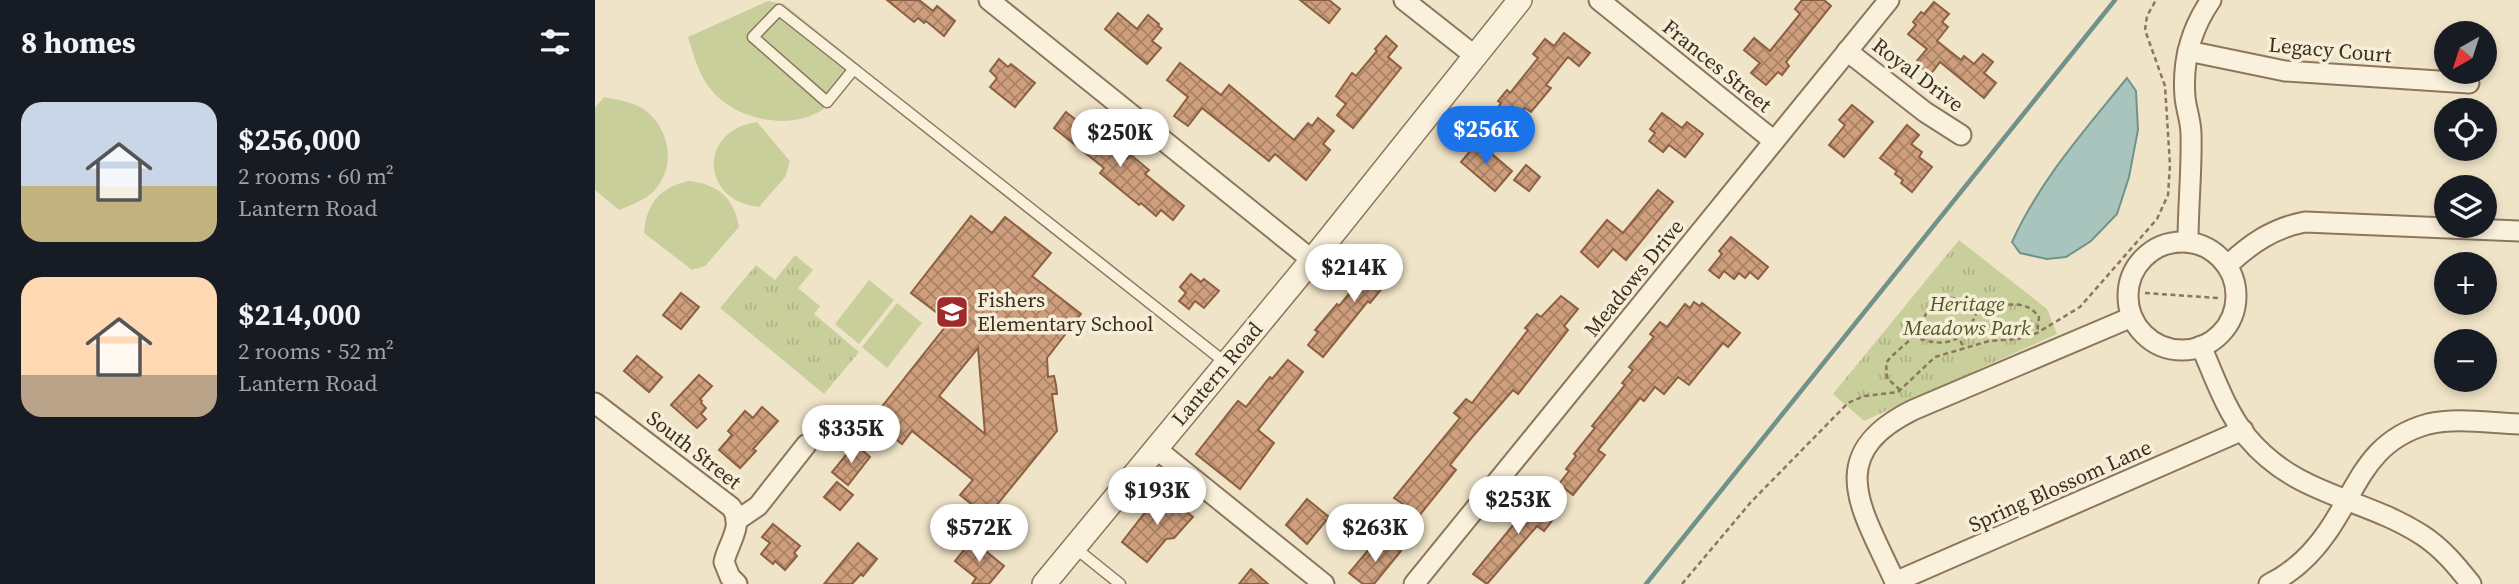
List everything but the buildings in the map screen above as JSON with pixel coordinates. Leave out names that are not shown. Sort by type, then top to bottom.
[{"type":"street","points":[[989,0],[1312,260]]},
{"type":"street","points":[[1404,0],[1475,56]]},
{"type":"street","name":"Lantern Road","points":[[1044,584],[1312,260],[1520,0]]},
{"type":"street","name":"Frances Street","points":[[1599,0],[1774,141]]},
{"type":"street","name":"Meadows Drive","points":[[1414,584],[1889,0]]},
{"type":"street","points":[[2188,242],[2191,130],[2184,85],[2188,51],[2196,24],[2211,0]]},
{"type":"street","name":"Royal Drive","points":[[1847,51],[1925,112],[1961,135]]},
{"type":"street","name":"Legacy Court","points":[[2188,51],[2285,71],[2434,81]]},
{"type":"street","points":[[2227,266],[2266,236],[2305,222],[2519,231]]},
{"type":"street","points":[[2178,241],[2188,242],[2214,252],[2227,266],[2235,284],[2234,312],[2218,336],[2201,346],[2182,350],[2162,346],[2144,334],[2133,317],[2128,297],[2135,268],[2149,253],[2158,247],[2178,241]]},
{"type":"street","points":[[1896,583],[1858,494],[1858,468],[1862,454],[1873,437],[1888,424],[1913,410],[2133,317]]},
{"type":"street","points":[[2201,346],[2226,404],[2242,430],[2270,460],[2288,474],[2321,492],[2386,517],[2423,536],[2452,561],[2471,584]]},
{"type":"street","name":"South Street","points":[[595,403],[722,499],[735,513],[735,534],[724,562],[730,577],[737,584]]},
{"type":"street","points":[[2269,584],[2292,579],[2323,538],[2369,461],[2396,439],[2420,427],[2456,421],[2519,424]]},
{"type":"street","name":"Spring Blossom Lane","points":[[1896,583],[2242,430]]},
{"type":"street","points":[[736,521],[758,506],[806,445]]},
{"type":"street","points":[[1155,448],[1324,584]]},
{"type":"lane","points":[[853,70],[827,102],[753,37],[779,10],[1226,363]]},
{"type":"lane","points":[[1074,546],[1120,584]]},
{"type":"path","points":[[1682,584],[1751,502],[1855,399],[1900,390],[1935,357],[1989,341],[2018,339],[2037,333],[2085,302],[2157,219],[2170,184],[2165,86],[2145,30],[2147,16],[2156,0]]},
{"type":"path","points":[[2145,293],[2218,298]]},
{"type":"path","points":[[1900,390],[1887,377],[1886,363],[1912,336],[1939,299],[1952,298],[1979,307],[2008,303],[2027,307],[2039,317],[2037,333]]},
{"type":"path","points":[[1912,336],[1942,343],[1959,338],[1972,326],[1979,307]]},
{"type":"path","points":[[1957,333],[1964,349]]},
{"type":"green space","points":[[768,1],[784,4],[862,67],[833,101],[809,116],[779,121],[749,115],[735,109],[712,91],[695,59],[688,37]]},
{"type":"green space","points":[[604,97],[631,103],[645,110],[660,127],[667,149],[668,161],[661,182],[641,200],[619,210],[595,190],[595,108]]},
{"type":"green space","points":[[757,122],[790,161],[785,177],[759,207],[740,202],[725,192],[717,180],[714,165],[716,151],[724,138],[738,128]]},
{"type":"green space","points":[[689,181],[708,185],[723,194],[733,208],[739,227],[705,266],[692,270],[644,233],[648,213],[656,198],[670,188]]},
{"type":"green space","name":"Heritage Meadows Park","points":[[1959,240],[2047,309],[2057,334],[1864,421],[1833,394]]},
{"type":"green space","points":[[795,255],[813,270],[798,288],[820,306],[814,314],[859,352],[824,394],[720,308],[756,265],[775,280]]},
{"type":"green space","points":[[869,280],[894,300],[859,344],[835,324]]},
{"type":"green space","points":[[897,303],[922,323],[887,368],[862,347]]},
{"type":"water","points":[[2127,78],[2136,91],[2138,130],[2129,177],[2117,214],[2091,241],[2066,257],[2047,259],[2020,253],[2012,242],[2023,219],[2064,156]]},
{"type":"waterway","points":[[1646,584],[2115,0]]},
{"type":"place","name":"Fishers Elementary School","points":[[952,312]]}]
